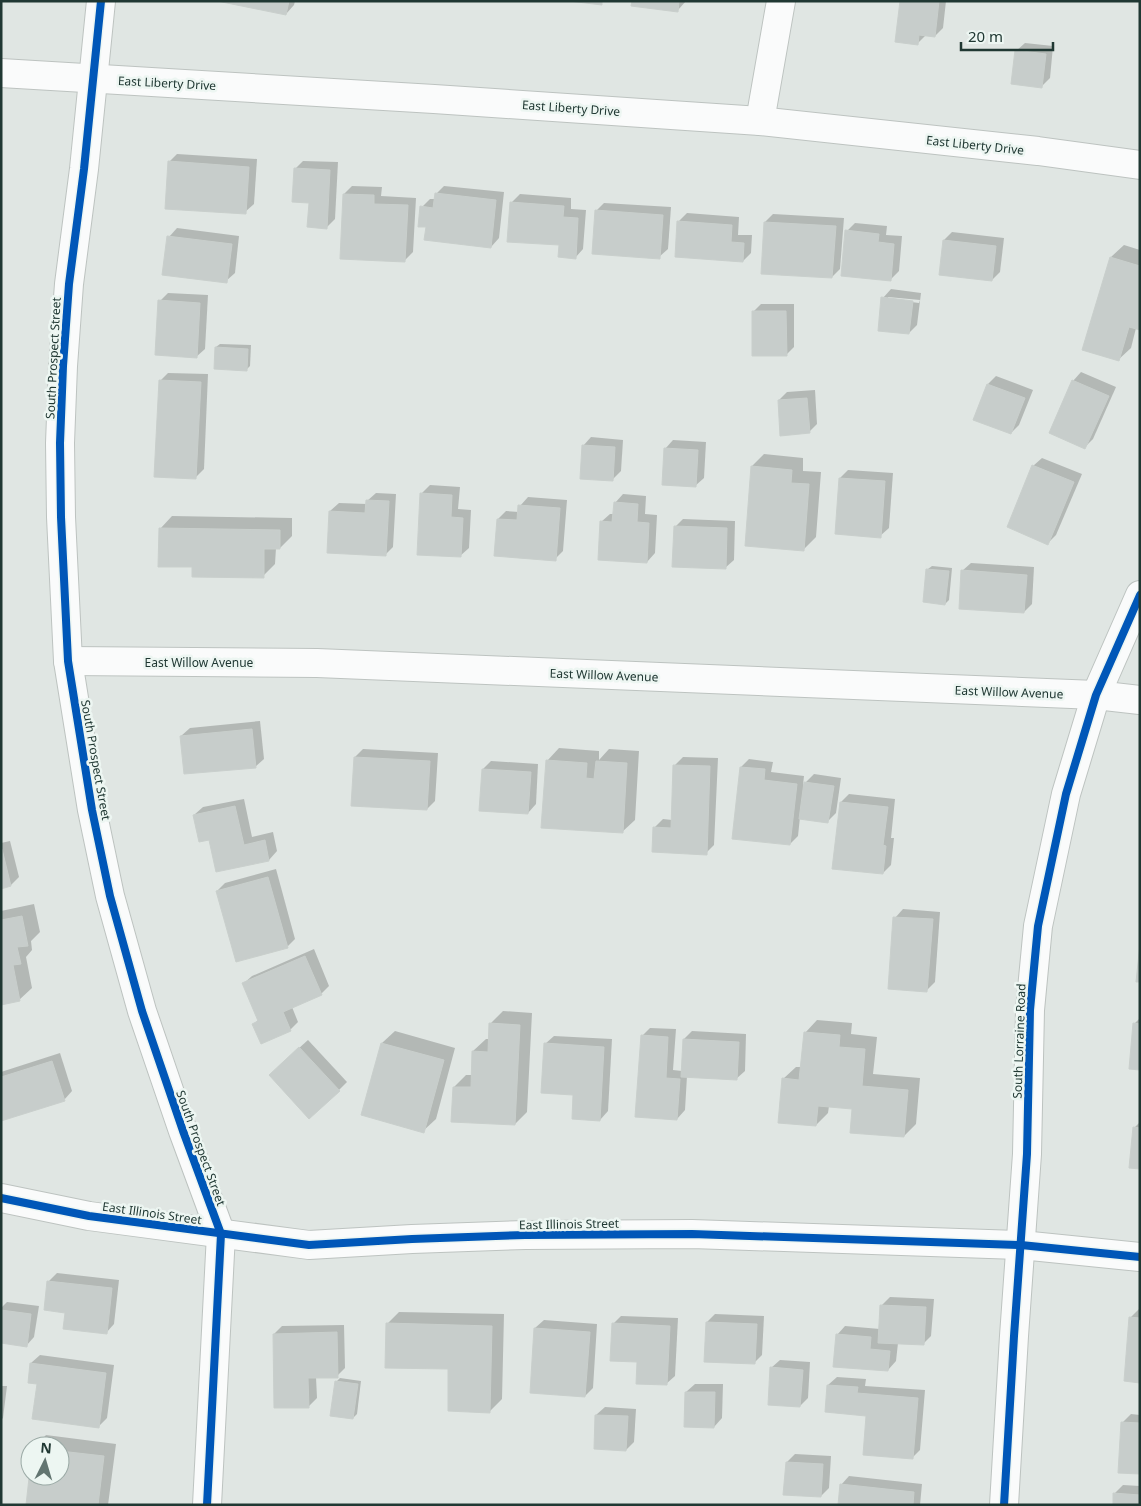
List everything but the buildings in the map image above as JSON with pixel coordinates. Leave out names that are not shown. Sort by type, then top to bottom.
[{"type":"street","name":"South Prospect Street","points":[[101,1],[84,169],[69,284],[62,366],[61,517],[68,661],[92,810],[113,905],[142,1011],[183,1132],[221,1234],[207,1505]]},
{"type":"street","points":[[760,122],[781,1]]},
{"type":"street","name":"East Liberty Drive","points":[[1,74],[434,99],[760,122],[1038,151],[1140,164]]},
{"type":"street","name":"South Lorraine Road","points":[[1004,1505],[1027,1154],[1030,1010],[1038,926],[1066,794],[1096,696],[1140,595]]},
{"type":"street","name":"East Willow Avenue","points":[[68,661],[316,663],[1096,696],[1140,700]]},
{"type":"street","name":"East Illinois Street","points":[[1,1198],[88,1216],[308,1245],[525,1235],[692,1234],[1020,1245],[1140,1257]]},
{"type":"cycle path","points":[[101,1],[84,169],[69,284],[63,366],[60,443],[61,517],[68,661],[92,810],[110,896],[142,1011],[221,1234],[207,1505]]},
{"type":"cycle path","points":[[1004,1505],[1027,1154],[1030,1010],[1038,926],[1066,794],[1096,695],[1140,595]]},
{"type":"cycle path","points":[[1,1198],[89,1216],[309,1245],[525,1235],[692,1234],[1021,1245],[1140,1257]]}]
